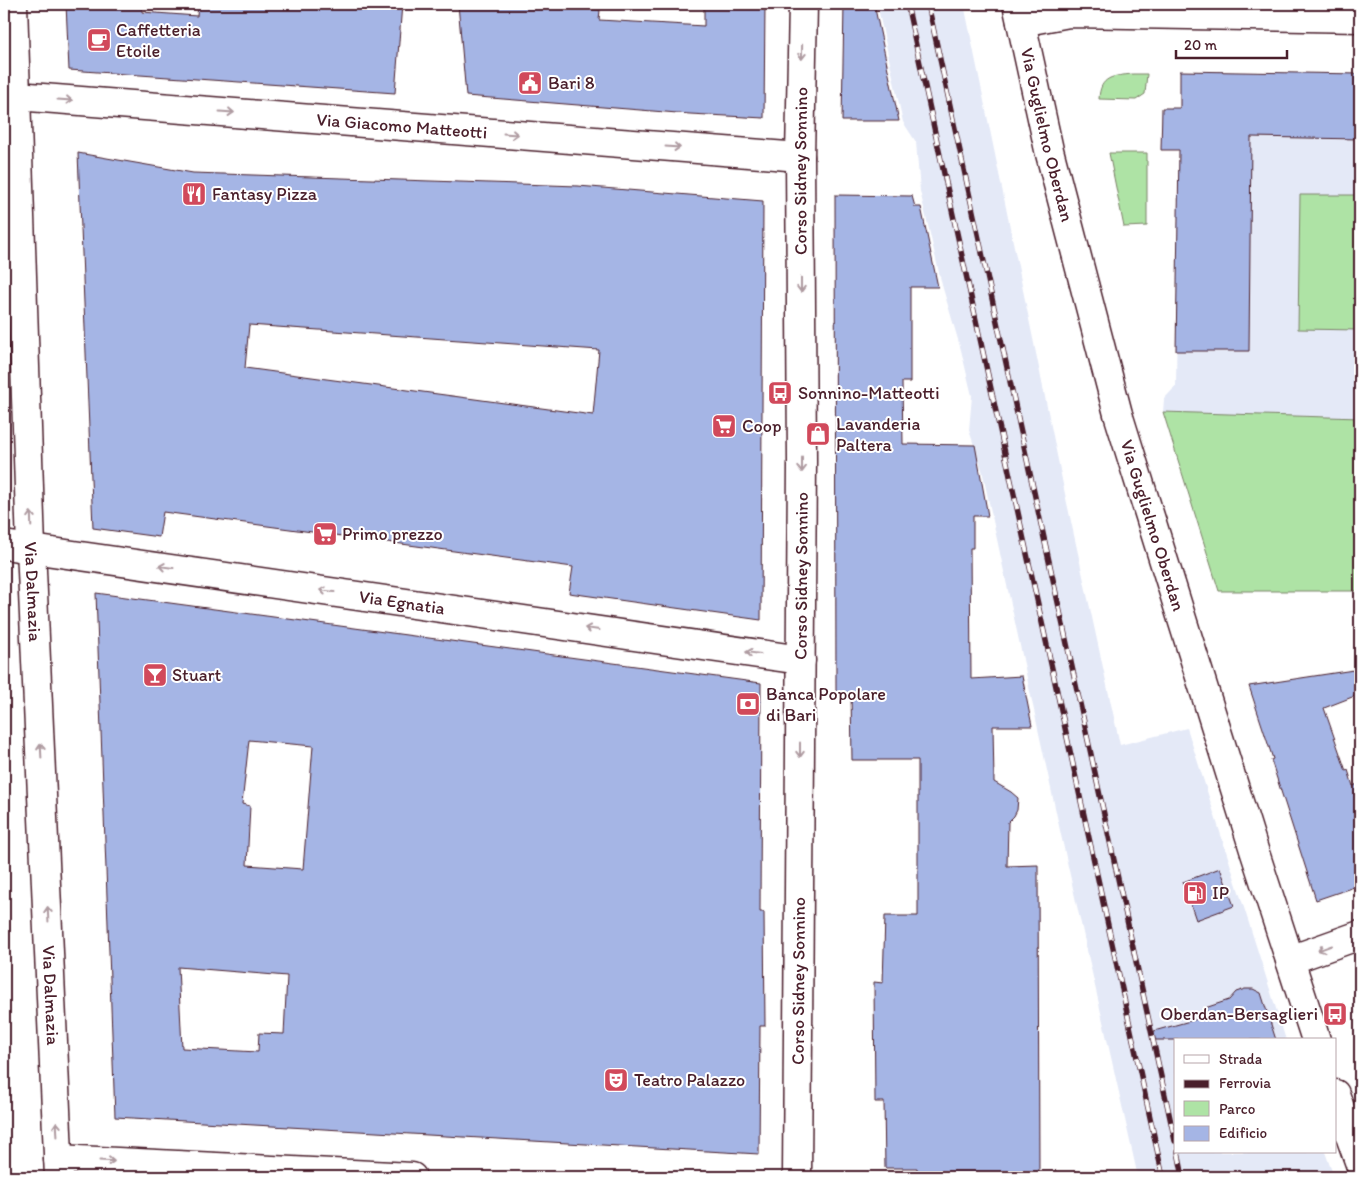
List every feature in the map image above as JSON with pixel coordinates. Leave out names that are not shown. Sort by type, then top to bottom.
[{"type":"street","name":"Via Dalmazia","points":[[13,4],[10,96],[59,1168]]},
{"type":"street","name":"Corso Sidney Sonnino","points":[[797,1177],[802,451],[800,157],[803,4]]},
{"type":"street","points":[[1019,13],[1360,18]]},
{"type":"street","name":"Via Guglielmo Oberdan","points":[[1019,13],[1049,150],[1118,414],[1315,1038]]},
{"type":"street","name":"Via Giacomo Matteotti","points":[[10,96],[800,157]]},
{"type":"street","name":"Via Egnatia","points":[[4,545],[801,660]]},
{"type":"street","points":[[1290,960],[1360,935]]},
{"type":"street","points":[[1336,1097],[1360,1164]]},
{"type":"street","points":[[59,1168],[412,1177]]},
{"type":"shaded area","points":[[877,4],[964,4],[1065,494],[1120,745],[1187,728],[1285,1038],[1174,1038],[1174,1154],[1326,1154],[1334,1177],[1138,1177],[1061,835],[982,470],[969,430],[972,396],[942,285],[920,191],[916,142],[903,122]]},
{"type":"shaded area","points":[[1180,71],[1360,74],[1360,418],[1163,412],[1164,399],[1176,386]]},
{"type":"green space","points":[[1133,74],[1147,74],[1145,94],[1136,100],[1099,99],[1102,86],[1109,79]]},
{"type":"green space","points":[[1109,153],[1147,153],[1147,226],[1124,227]]},
{"type":"green space","points":[[1300,195],[1360,195],[1360,330],[1298,329]]},
{"type":"green space","points":[[1163,412],[1360,418],[1360,591],[1219,591]]},
{"type":"building","points":[[66,4],[142,4],[142,12],[197,16],[198,4],[402,4],[395,93],[69,70]]},
{"type":"building","points":[[458,4],[582,4],[582,9],[600,10],[599,20],[704,26],[704,4],[765,4],[764,118],[466,96]]},
{"type":"building","points":[[844,4],[874,4],[899,121],[842,121]]},
{"type":"building","points":[[1180,71],[1360,74],[1360,139],[1251,137],[1249,351],[1176,351],[1179,150],[1161,150],[1162,108],[1180,108]]},
{"type":"building","points":[[78,153],[193,173],[578,186],[763,201],[761,620],[569,593],[573,567],[163,512],[159,537],[93,528]],"holes":[[[249,325],[599,350],[593,415],[245,368]]]},
{"type":"building","points":[[835,195],[912,196],[915,207],[921,207],[938,287],[910,287],[910,382],[902,382],[903,444],[975,445],[988,516],[973,516],[973,548],[970,548],[971,679],[1022,676],[1032,726],[993,726],[994,782],[1018,798],[1017,810],[1008,822],[1007,866],[1038,865],[1039,1177],[917,1177],[917,1168],[885,1168],[884,1102],[875,1102],[874,982],[883,983],[885,916],[918,916],[918,760],[852,760],[851,693],[836,693]]},
{"type":"building","points":[[96,593],[761,683],[760,912],[764,912],[765,1026],[760,1026],[759,1154],[115,1117]],"holes":[[[249,740],[313,746],[303,869],[247,865],[250,806],[242,804]],[[178,967],[287,976],[284,1034],[259,1033],[258,1052],[182,1048]]]},
{"type":"building","points":[[1360,669],[1360,694],[1324,708],[1353,786],[1360,783],[1360,885],[1316,900],[1249,686]]},
{"type":"building","points":[[1220,868],[1234,906],[1196,920],[1183,882]]},
{"type":"building","points":[[1253,989],[1261,993],[1275,1038],[1174,1038],[1174,1040],[1155,1040],[1154,1031],[1208,1016],[1205,1008],[1229,1000],[1236,992]]},
{"type":"railway","points":[[907,4],[1163,1177]]},
{"type":"railway","points":[[928,4],[1174,1136]]},
{"type":"railway","points":[[1178,1154],[1183,1177]]},
{"type":"place","name":"Caffetteria Etoile","points":[[99,40]]},
{"type":"place","name":"Bari 8","points":[[530,83]]},
{"type":"place","name":"Fantasy Pizza","points":[[194,194]]},
{"type":"place","name":"Sonnino-Matteotti","points":[[780,393]]},
{"type":"place","name":"Coop","points":[[724,426]]},
{"type":"place","name":"Lavanderia Paltera","points":[[818,434]]},
{"type":"place","name":"Primo prezzo","points":[[325,534]]},
{"type":"place","name":"Stuart","points":[[155,675]]},
{"type":"place","name":"Banca Popolare di Bari","points":[[748,704]]},
{"type":"place","name":"IP","points":[[1195,893]]},
{"type":"place","name":"Oberdan-Bersaglieri","points":[[1335,1014]]},
{"type":"place","name":"Teatro Palazzo","points":[[616,1080]]}]
